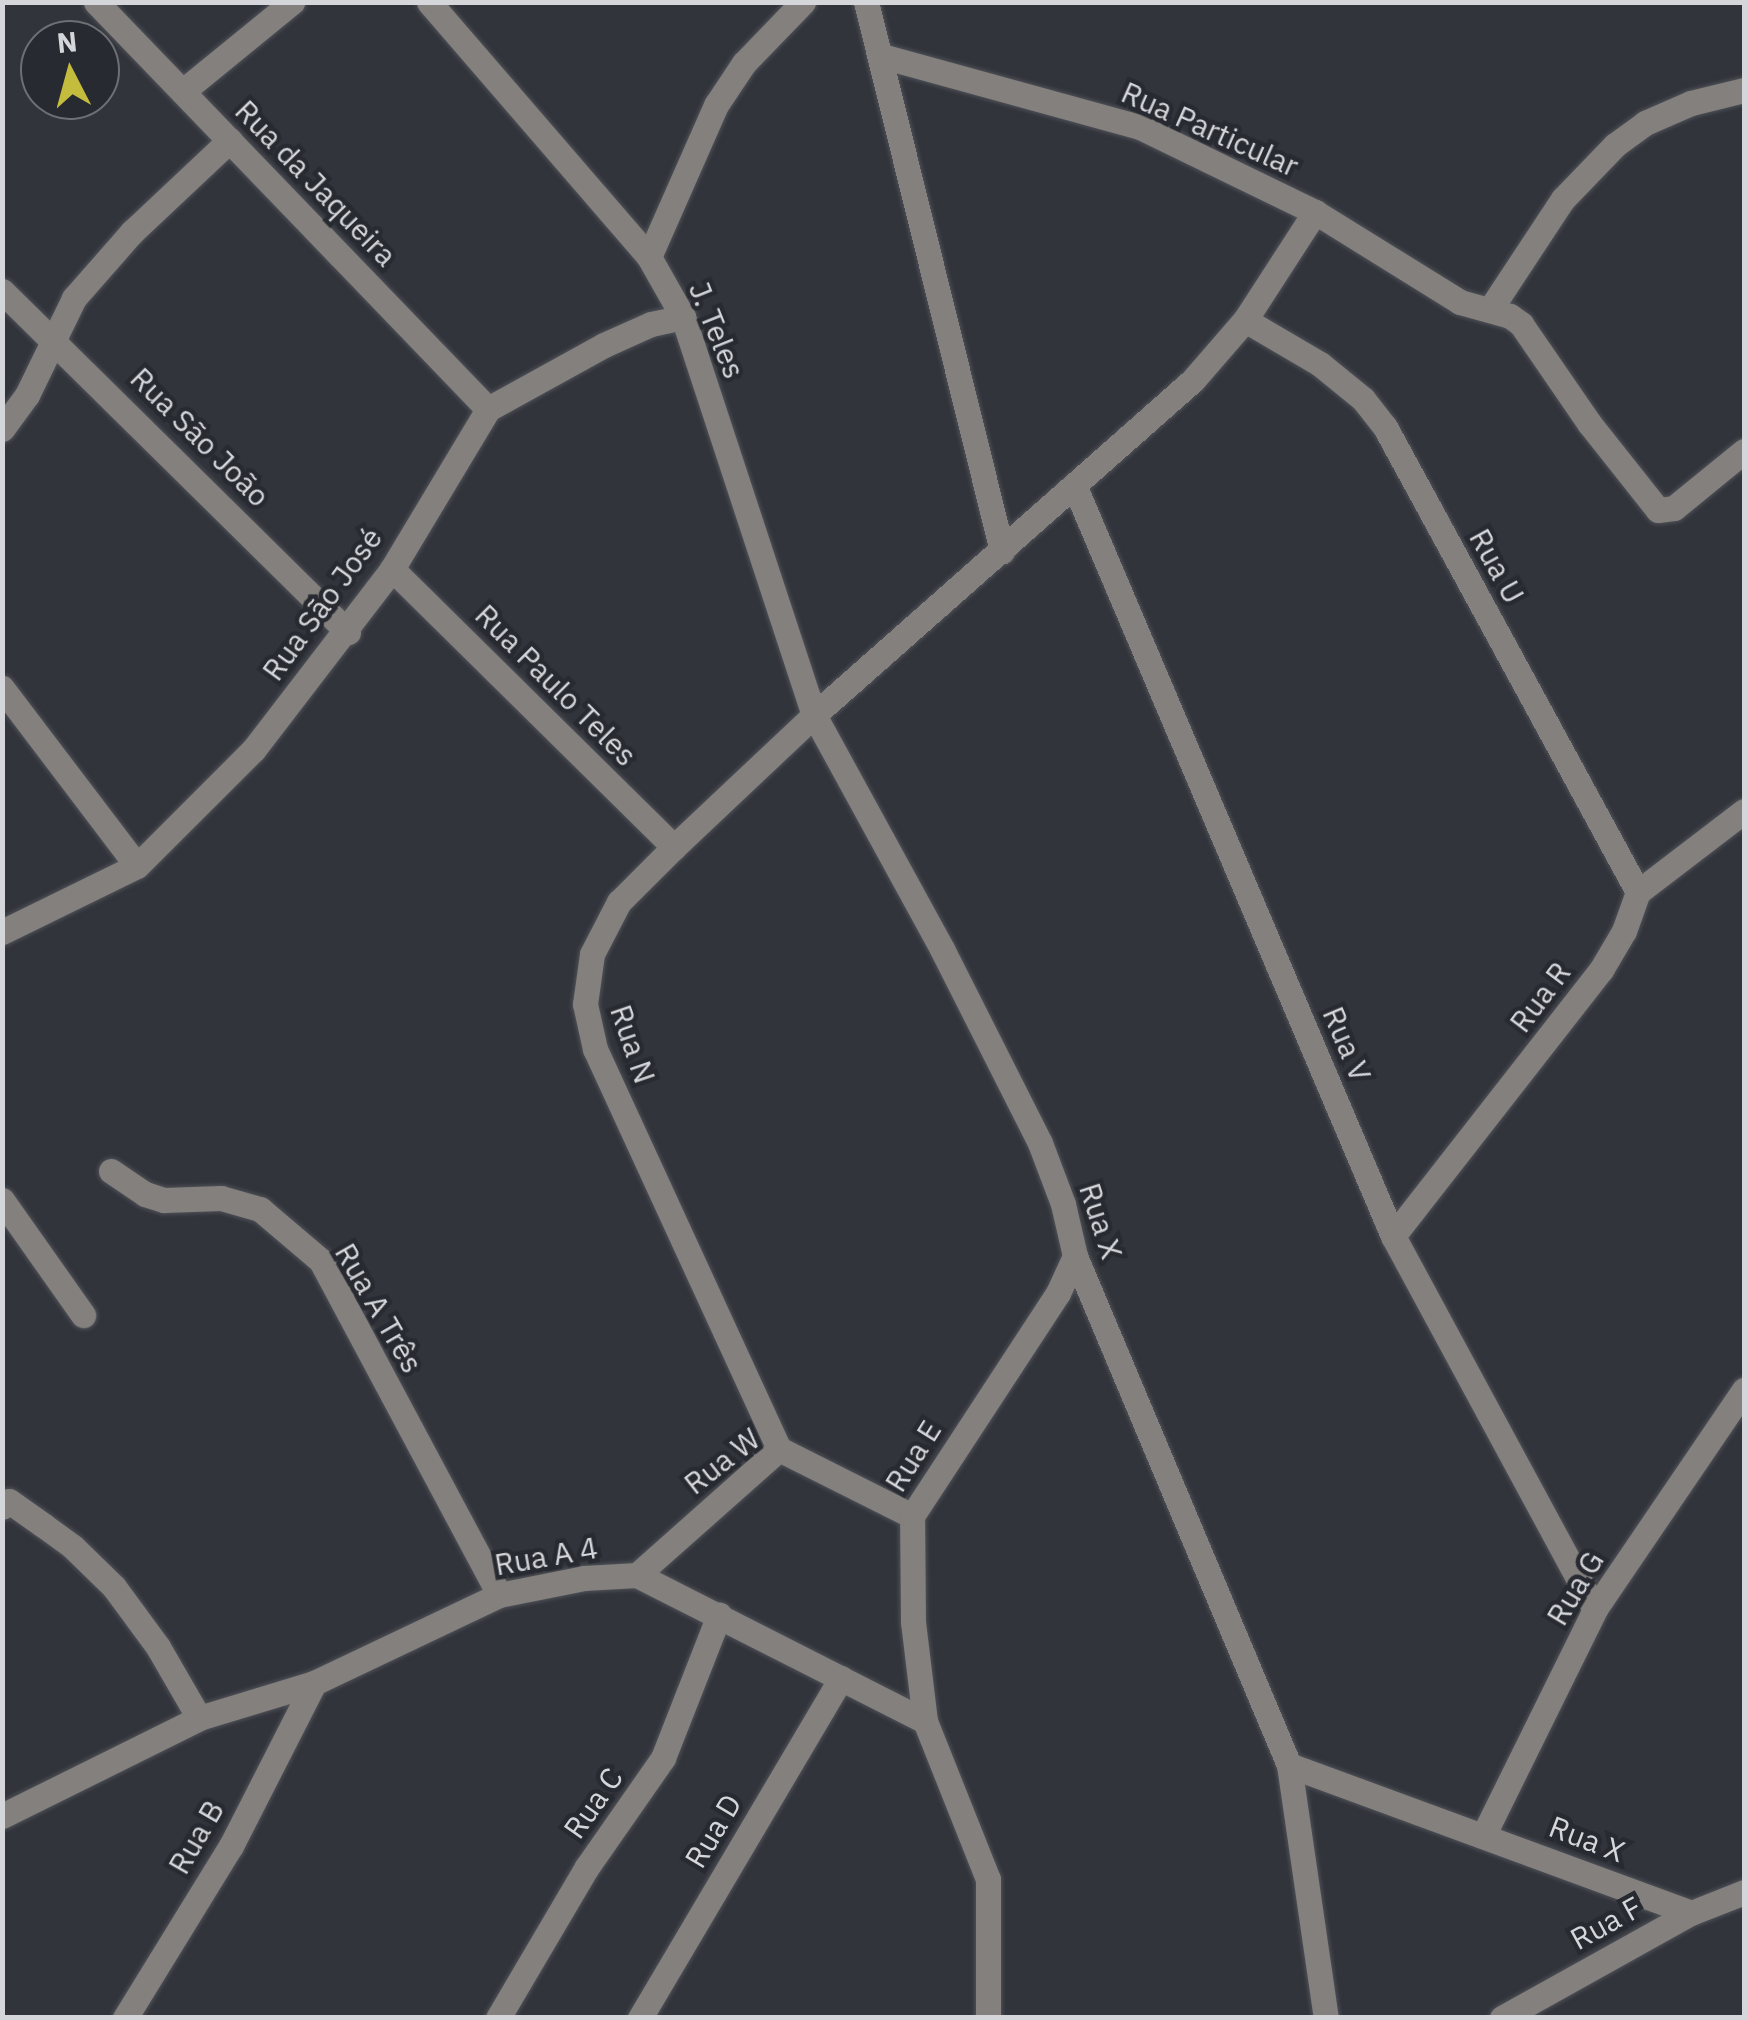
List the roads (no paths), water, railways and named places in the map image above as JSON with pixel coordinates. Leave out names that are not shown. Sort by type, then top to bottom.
[{"type":"street","name":"Rua da Jaqueira","points":[[96,2],[488,408]]},
{"type":"street","points":[[183,91],[292,2]]},
{"type":"street","points":[[430,2],[649,256],[716,104],[744,64],[804,2]]},
{"type":"street","points":[[866,2],[1002,550]]},
{"type":"street","name":"Rua Particular","points":[[882,56],[1140,127],[1315,212],[1460,302],[1491,308]]},
{"type":"street","points":[[1744,90],[1690,103],[1645,123],[1615,145],[1563,199],[1491,308],[1521,324],[1588,423],[1653,505],[1666,512],[1744,451]]},
{"type":"street","points":[[2,429],[27,395],[74,298],[132,232],[230,140]]},
{"type":"street","name":"Rua N","points":[[780,1449],[656,1177],[616,1099],[586,1022],[592,954],[619,902],[674,847],[814,715],[1194,380],[1245,320],[1315,212]]},
{"type":"street","name":"J. Teles","points":[[649,256],[683,317],[814,715]]},
{"type":"street","name":"Rua São João","points":[[2,291],[54,337],[348,632]]},
{"type":"street","points":[[488,408],[604,345],[651,324],[683,317]]},
{"type":"street","name":"Rua U","points":[[1245,320],[1320,364],[1363,398],[1385,427],[1638,892]]},
{"type":"street","name":"Rua São José","points":[[2,932],[137,866],[254,749],[348,632],[392,568],[488,408]]},
{"type":"street","name":"Rua V","points":[[1075,487],[1393,1236],[1595,1609]]},
{"type":"street","name":"Rua Paulo Teles","points":[[392,568],[674,847]]},
{"type":"street","points":[[2,688],[137,866]]},
{"type":"street","name":"Rua X","points":[[814,715],[942,948],[1040,1143],[1064,1204],[1076,1256],[1289,1765],[1326,2018]]},
{"type":"street","points":[[1638,892],[1744,811]]},
{"type":"street","name":"Rua R","points":[[1393,1236],[1601,970],[1624,931],[1638,892]]},
{"type":"street","name":"Rua A Três","points":[[110,1170],[145,1194],[164,1200],[222,1198],[260,1209],[281,1222],[321,1261],[498,1595]]},
{"type":"street","points":[[2,1200],[83,1315]]},
{"type":"street","name":"Rua E","points":[[926,1721],[913,1622],[912,1516],[1058,1293],[1076,1256]]},
{"type":"street","name":"Rua G","points":[[1484,1834],[1595,1609],[1744,1390]]},
{"type":"street","name":"Rua W","points":[[637,1576],[780,1449],[912,1516]]},
{"type":"street","points":[[5,1500],[74,1547],[114,1587],[158,1647],[200,1718]]},
{"type":"street","name":"Rua A 4","points":[[2,1816],[200,1718],[314,1684],[498,1595],[584,1578],[637,1576],[926,1721]]},
{"type":"street","name":"Rua C","points":[[498,2018],[588,1868],[663,1758],[719,1615]]},
{"type":"street","name":"Rua D","points":[[640,2018],[841,1678]]},
{"type":"street","name":"Rua B","points":[[126,2018],[230,1846],[314,1684]]},
{"type":"street","points":[[926,1721],[988,1879],[988,2018]]},
{"type":"street","name":"Rua X","points":[[1289,1765],[1484,1834],[1691,1914]]},
{"type":"street","name":"Rua F","points":[[1502,2018],[1691,1914],[1744,1892]]}]
